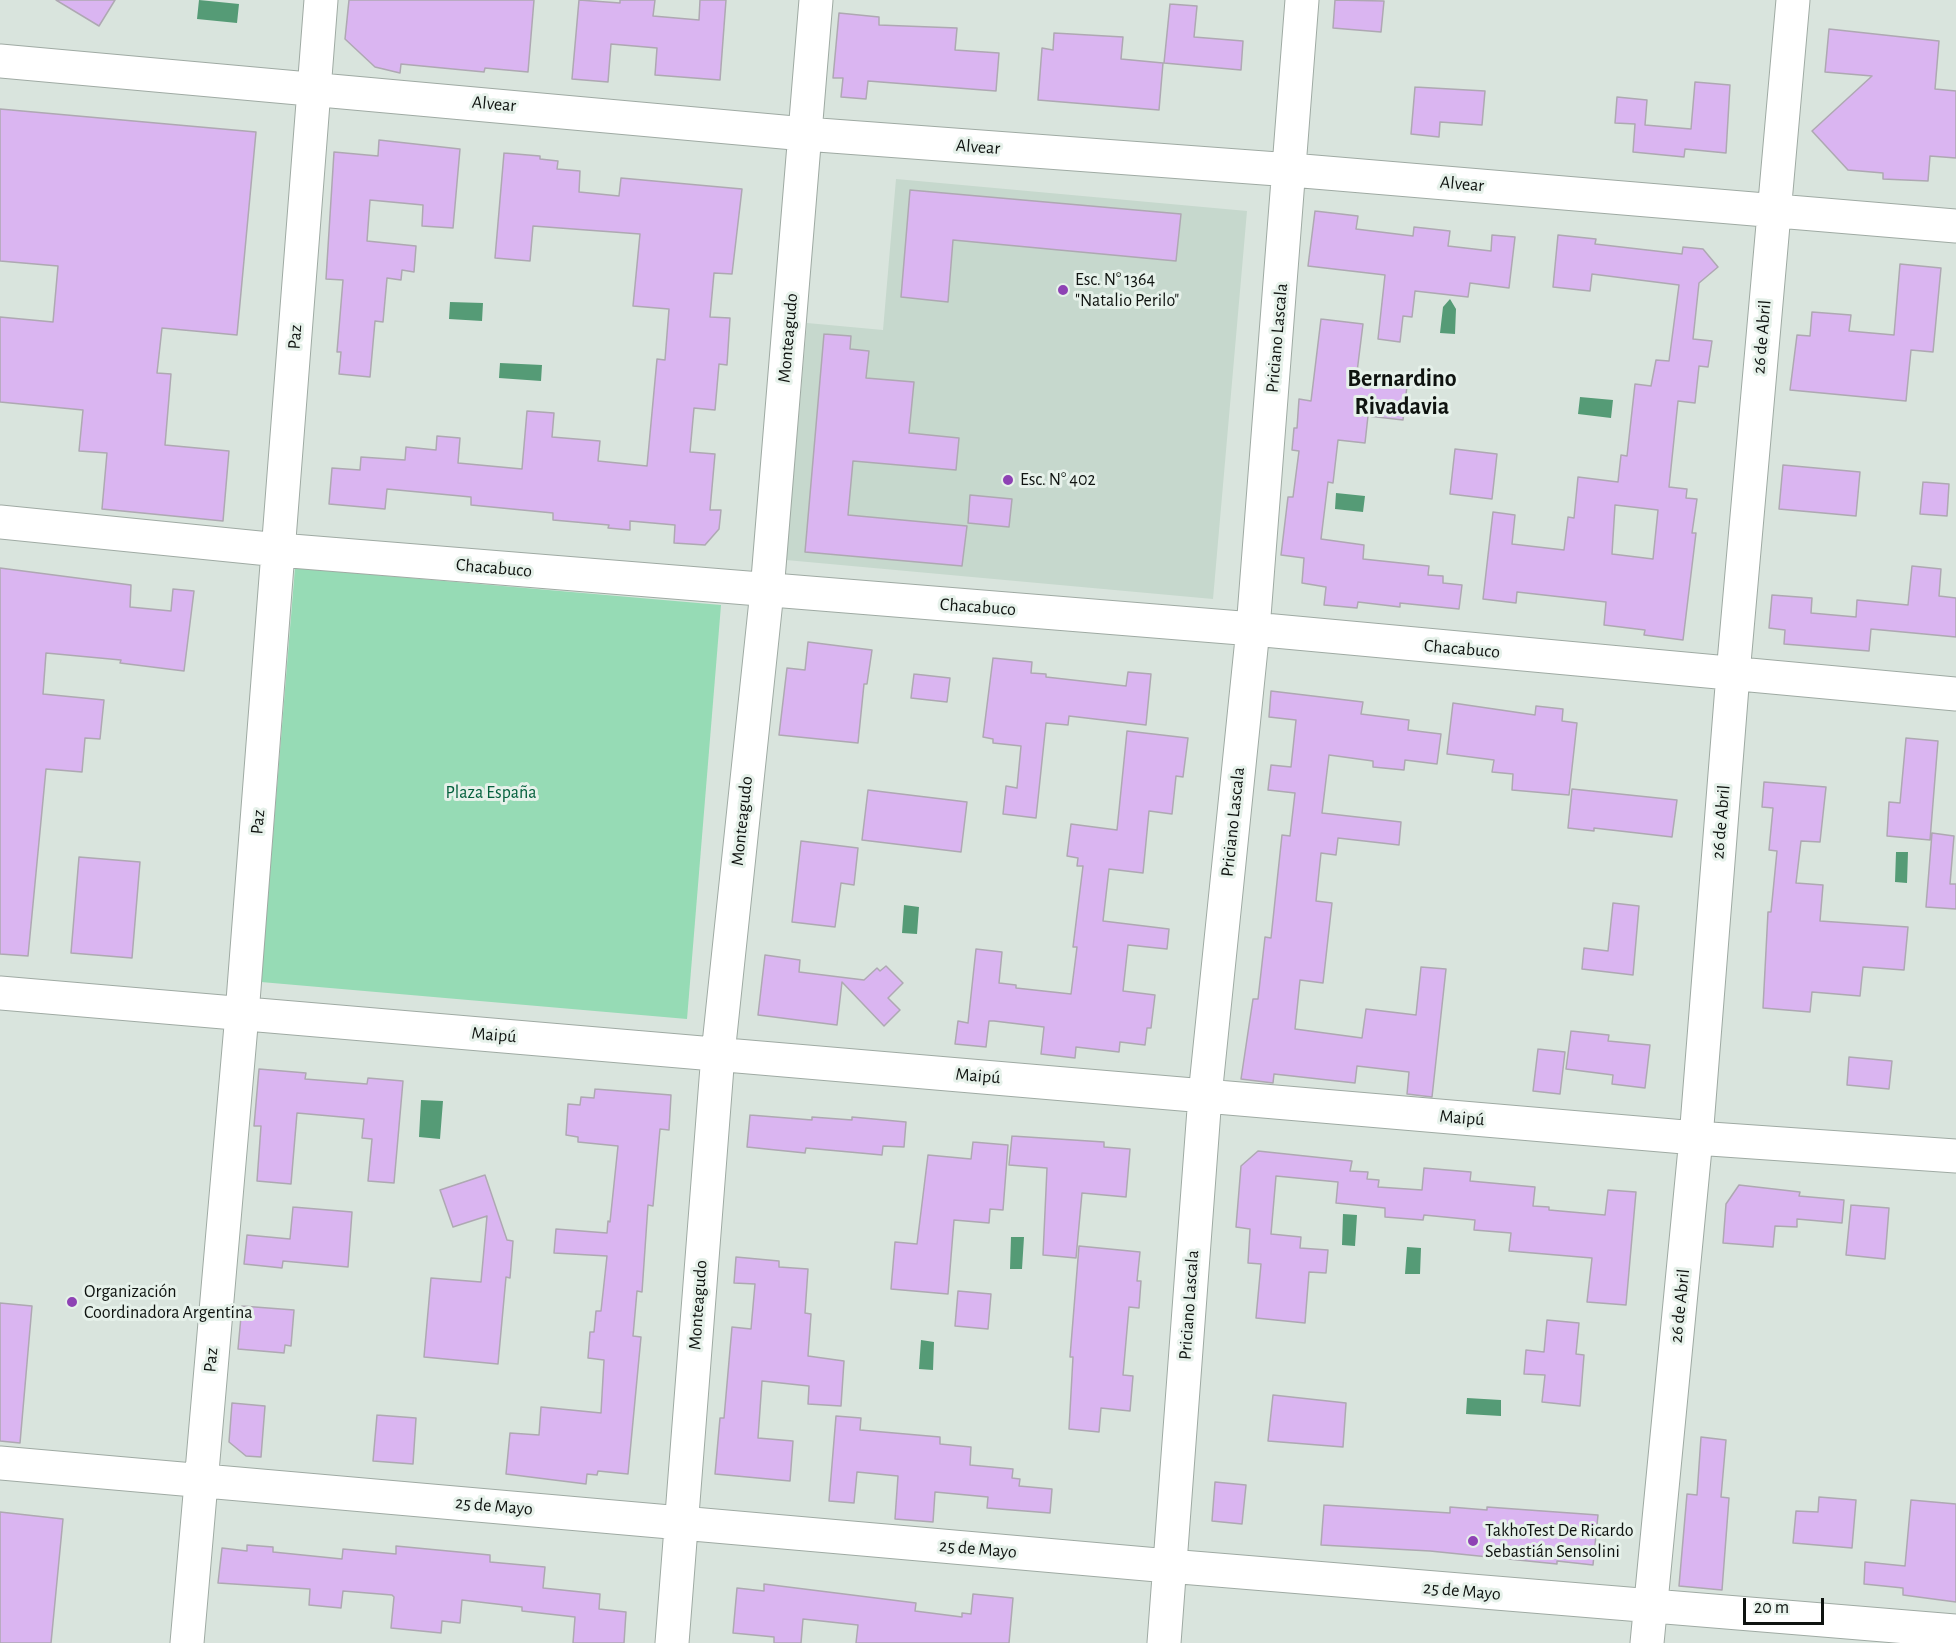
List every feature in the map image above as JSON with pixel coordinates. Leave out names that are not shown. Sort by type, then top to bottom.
[{"type":"street","name":"Paz","points":[[187,1643],[242,1014],[321,0]]},
{"type":"street","name":"Monteagudo","points":[[672,1643],[718,1054],[766,591],[816,0]]},
{"type":"street","name":"Priciano Lascala","points":[[1164,1643],[1205,1096],[1253,629],[1291,170],[1302,0]]},
{"type":"street","name":"26 de Abril","points":[[1647,1643],[1696,1138],[1772,211],[1793,0]]},
{"type":"street","name":"Alvear","points":[[0,61],[314,87],[805,134],[1291,170],[1956,226]]},
{"type":"street","name":"Chacabuco","points":[[0,522],[279,550],[1253,629],[1956,694]]},
{"type":"street","name":"Maipú","points":[[0,993],[1696,1138],[1956,1156]]},
{"type":"street","name":"25 de Mayo","points":[[0,1463],[1169,1566],[1956,1631]]},
{"type":"shaded area","points":[[199,0],[239,4],[237,23],[197,19]]},
{"type":"shaded area","points":[[896,179],[1247,211],[1213,599],[786,560],[807,323],[883,330]]},
{"type":"shaded area","points":[[1450,299],[1456,309],[1455,334],[1440,333],[1443,307]]},
{"type":"shaded area","points":[[450,302],[483,303],[482,321],[449,319]]},
{"type":"shaded area","points":[[500,363],[542,365],[541,381],[499,378]]},
{"type":"shaded area","points":[[1580,397],[1613,400],[1611,418],[1578,414]]},
{"type":"shaded area","points":[[1336,493],[1365,496],[1363,512],[1335,509]]},
{"type":"shaded area","points":[[1896,852],[1908,852],[1907,883],[1895,882]]},
{"type":"shaded area","points":[[904,905],[919,907],[917,934],[902,933]]},
{"type":"shaded area","points":[[421,1100],[443,1101],[440,1139],[419,1137]]},
{"type":"shaded area","points":[[1343,1214],[1357,1215],[1355,1246],[1342,1245]]},
{"type":"shaded area","points":[[1011,1237],[1024,1237],[1022,1269],[1010,1269]]},
{"type":"shaded area","points":[[1407,1247],[1421,1248],[1420,1274],[1405,1274]]},
{"type":"shaded area","points":[[921,1340],[934,1342],[933,1370],[919,1369]]},
{"type":"shaded area","points":[[1467,1398],[1501,1400],[1501,1416],[1466,1414]]},
{"type":"green space","name":"Plaza España","points":[[295,568],[721,605],[687,1019],[261,982]]},
{"type":"building","points":[[56,0],[115,0],[99,26]]},
{"type":"building","points":[[349,0],[534,0],[528,72],[485,68],[484,72],[401,64],[400,73],[375,67],[345,39]]},
{"type":"building","points":[[579,0],[620,3],[620,0],[655,0],[653,16],[699,20],[700,0],[726,0],[720,80],[655,75],[657,48],[611,44],[608,82],[572,79]]},
{"type":"building","points":[[1335,0],[1384,1],[1381,32],[1333,28]]},
{"type":"building","points":[[1170,4],[1197,6],[1194,37],[1243,41],[1241,70],[1164,63]]},
{"type":"building","points":[[839,13],[879,17],[879,25],[957,28],[955,50],[999,53],[996,91],[868,81],[866,99],[841,97],[843,78],[833,78]]},
{"type":"building","points":[[1829,29],[1939,41],[1935,89],[1956,91],[1956,158],[1930,156],[1928,181],[1883,179],[1883,173],[1848,170],[1812,131],[1872,76],[1825,72]]},
{"type":"building","points":[[1054,33],[1123,37],[1121,59],[1163,63],[1159,110],[1038,100],[1042,48],[1053,50]]},
{"type":"building","points":[[1695,82],[1730,85],[1726,153],[1685,149],[1684,157],[1633,152],[1635,124],[1615,123],[1617,97],[1647,100],[1645,125],[1691,129]]},
{"type":"building","points":[[1415,87],[1485,91],[1482,125],[1440,122],[1439,137],[1411,134]]},
{"type":"building","points":[[0,109],[256,132],[237,335],[162,328],[157,373],[171,374],[165,445],[229,451],[223,521],[102,509],[107,453],[79,451],[83,410],[0,402],[0,317],[53,322],[58,266],[0,261]]},
{"type":"building","points":[[379,140],[460,149],[453,228],[422,226],[423,205],[370,200],[367,241],[416,246],[414,272],[402,270],[401,280],[387,278],[383,322],[375,321],[370,377],[339,374],[341,352],[337,352],[343,280],[326,279],[334,152],[378,156]]},
{"type":"building","points":[[504,153],[540,156],[540,159],[558,161],[557,169],[580,171],[579,192],[619,196],[621,178],[742,189],[732,274],[714,273],[710,317],[730,318],[727,365],[719,364],[715,410],[694,408],[690,452],[715,454],[710,510],[721,510],[719,529],[705,545],[674,543],[675,525],[630,521],[630,530],[608,528],[609,525],[553,520],[553,513],[471,505],[471,497],[387,489],[385,509],[329,504],[332,468],[360,470],[361,457],[405,460],[406,447],[436,450],[437,436],[460,438],[458,463],[522,469],[527,411],[554,413],[552,437],[600,441],[598,461],[647,466],[657,359],[665,360],[669,309],[633,306],[640,234],[533,226],[530,261],[495,258]]},
{"type":"building","points":[[910,190],[1181,214],[1176,261],[953,240],[948,302],[901,297]]},
{"type":"building","points":[[1315,211],[1358,216],[1356,229],[1413,236],[1414,227],[1450,231],[1448,246],[1491,251],[1492,235],[1515,237],[1509,288],[1470,283],[1468,297],[1415,291],[1412,317],[1403,316],[1400,342],[1378,339],[1385,275],[1308,266]]},
{"type":"building","points":[[1558,235],[1596,239],[1595,244],[1682,254],[1683,247],[1703,249],[1718,267],[1699,283],[1693,339],[1712,341],[1708,367],[1699,366],[1695,403],[1678,401],[1669,487],[1687,489],[1686,498],[1697,499],[1692,533],[1696,533],[1683,640],[1644,635],[1645,630],[1604,625],[1606,602],[1517,592],[1516,603],[1483,599],[1493,512],[1515,515],[1512,544],[1564,550],[1568,517],[1574,518],[1578,477],[1618,482],[1621,455],[1627,456],[1635,384],[1651,386],[1656,360],[1669,361],[1679,285],[1592,274],[1590,291],[1553,287]],"holes":[[[1615,505],[1658,510],[1653,559],[1612,554]]]},
{"type":"building","points":[[1900,264],[1941,268],[1933,352],[1911,350],[1906,401],[1790,390],[1797,335],[1810,336],[1812,312],[1851,315],[1849,331],[1894,335]]},
{"type":"building","points":[[1321,319],[1363,324],[1356,380],[1407,386],[1403,420],[1368,416],[1365,443],[1338,440],[1333,483],[1328,482],[1321,539],[1364,545],[1363,559],[1429,566],[1428,575],[1443,576],[1443,583],[1462,585],[1459,609],[1400,603],[1400,607],[1358,602],[1357,608],[1324,605],[1326,587],[1302,583],[1304,558],[1281,555],[1288,497],[1293,497],[1299,451],[1292,450],[1294,428],[1297,428],[1299,399],[1311,401]]},
{"type":"building","points":[[824,334],[851,336],[850,349],[869,351],[866,378],[914,382],[909,433],[959,438],[956,470],[853,461],[848,515],[967,526],[962,566],[805,552]]},
{"type":"building","points":[[1455,449],[1497,454],[1492,499],[1450,494]]},
{"type":"building","points":[[1783,465],[1860,472],[1856,516],[1779,509]]},
{"type":"building","points":[[1923,482],[1949,484],[1947,516],[1920,514]]},
{"type":"building","points":[[970,495],[1012,499],[1009,527],[968,523]]},
{"type":"building","points":[[1912,566],[1941,569],[1939,596],[1956,598],[1956,637],[1871,629],[1869,651],[1784,644],[1785,630],[1769,628],[1772,595],[1812,598],[1811,613],[1856,617],[1857,600],[1908,605]]},
{"type":"building","points":[[0,568],[131,585],[130,607],[171,611],[173,589],[194,591],[184,671],[120,663],[121,660],[46,653],[43,694],[104,700],[100,739],[85,738],[82,772],[46,769],[28,956],[0,954]]},
{"type":"building","points":[[808,642],[872,650],[867,684],[864,684],[858,743],[779,735],[787,668],[805,670]]},
{"type":"building","points":[[993,658],[1032,662],[1031,673],[1046,674],[1046,677],[1126,686],[1128,672],[1151,674],[1146,725],[1069,716],[1068,725],[1046,723],[1036,818],[1003,814],[1006,786],[1017,788],[1021,746],[993,743],[993,739],[983,737]]},
{"type":"building","points":[[914,674],[950,678],[947,702],[911,698]]},
{"type":"building","points":[[1271,691],[1363,702],[1361,714],[1409,720],[1408,730],[1441,734],[1437,764],[1405,760],[1404,770],[1373,767],[1373,761],[1329,755],[1322,813],[1401,822],[1399,845],[1338,838],[1336,855],[1321,853],[1316,901],[1332,903],[1323,983],[1300,980],[1295,1029],[1362,1038],[1366,1009],[1416,1015],[1421,967],[1446,969],[1432,1097],[1407,1094],[1409,1072],[1357,1066],[1355,1083],[1274,1074],[1273,1083],[1241,1079],[1253,999],[1258,999],[1265,937],[1271,938],[1282,835],[1290,836],[1295,793],[1268,790],[1271,765],[1291,767],[1296,720],[1269,717]]},
{"type":"building","points":[[1453,703],[1535,715],[1536,706],[1563,709],[1562,721],[1577,723],[1569,795],[1512,790],[1513,774],[1492,772],[1494,760],[1447,754]]},
{"type":"building","points":[[1127,731],[1188,738],[1183,777],[1176,776],[1172,814],[1149,811],[1143,873],[1109,869],[1103,921],[1169,929],[1167,949],[1128,945],[1123,991],[1155,995],[1151,1028],[1147,1028],[1145,1045],[1120,1042],[1119,1052],[1076,1047],[1075,1058],[1041,1054],[1044,1027],[994,1021],[989,1021],[986,1047],[955,1044],[958,1021],[968,1023],[976,949],[1002,952],[999,983],[1016,985],[1016,988],[1071,994],[1077,947],[1073,947],[1083,866],[1077,866],[1078,858],[1067,856],[1071,824],[1117,830]]},
{"type":"building","points":[[1906,738],[1938,741],[1930,840],[1887,836],[1889,802],[1900,803]]},
{"type":"building","points":[[1764,782],[1826,787],[1820,842],[1801,841],[1796,883],[1823,885],[1820,921],[1908,927],[1904,970],[1863,967],[1860,996],[1812,992],[1810,1012],[1763,1008],[1768,912],[1771,912],[1777,851],[1769,850],[1773,808],[1762,807]]},
{"type":"building","points":[[1572,789],[1677,800],[1672,837],[1594,828],[1594,831],[1568,828]]},
{"type":"building","points":[[868,790],[967,802],[961,852],[862,840]]},
{"type":"building","points":[[1932,833],[1954,836],[1950,884],[1956,884],[1956,909],[1926,907]]},
{"type":"building","points":[[801,841],[858,848],[854,885],[841,883],[835,927],[792,922]]},
{"type":"building","points":[[79,857],[140,862],[132,958],[71,953]]},
{"type":"building","points":[[1613,903],[1639,906],[1633,975],[1582,969],[1584,948],[1608,951]]},
{"type":"building","points":[[765,955],[800,960],[799,972],[864,980],[877,968],[880,971],[886,966],[903,983],[888,998],[900,1010],[884,1026],[842,982],[837,1025],[758,1015]]},
{"type":"building","points":[[1571,1031],[1609,1035],[1608,1041],[1650,1045],[1645,1088],[1612,1084],[1613,1075],[1566,1069]]},
{"type":"building","points":[[1538,1049],[1565,1052],[1560,1094],[1533,1091]]},
{"type":"building","points":[[1849,1057],[1892,1061],[1889,1089],[1847,1085]]},
{"type":"building","points":[[259,1069],[306,1073],[305,1079],[367,1084],[368,1078],[403,1081],[394,1183],[368,1181],[372,1139],[362,1138],[364,1119],[297,1113],[291,1184],[257,1181],[261,1126],[254,1126]]},
{"type":"building","points":[[595,1089],[671,1095],[669,1130],[660,1129],[653,1206],[648,1205],[642,1292],[637,1291],[633,1336],[641,1337],[628,1474],[598,1471],[597,1475],[587,1474],[586,1484],[506,1474],[510,1433],[539,1435],[541,1407],[601,1413],[604,1360],[588,1358],[590,1332],[594,1332],[596,1311],[601,1311],[607,1256],[554,1253],[556,1229],[607,1233],[608,1221],[610,1222],[618,1146],[578,1142],[578,1137],[566,1135],[568,1104],[580,1105],[581,1097],[594,1098]]},
{"type":"building","points":[[750,1115],[812,1120],[812,1117],[852,1120],[852,1117],[906,1122],[904,1147],[883,1146],[882,1155],[806,1148],[805,1153],[747,1147]]},
{"type":"building","points":[[1012,1136],[1104,1142],[1104,1147],[1130,1149],[1126,1197],[1082,1193],[1076,1258],[1043,1255],[1047,1168],[1009,1165]]},
{"type":"building","points":[[973,1142],[1008,1145],[1003,1210],[990,1209],[989,1223],[954,1220],[948,1294],[891,1289],[895,1242],[917,1244],[928,1155],[971,1159]]},
{"type":"building","points":[[1258,1151],[1352,1161],[1350,1171],[1368,1172],[1367,1179],[1379,1180],[1378,1187],[1422,1190],[1424,1168],[1471,1172],[1470,1181],[1535,1187],[1533,1206],[1549,1207],[1549,1210],[1605,1215],[1608,1190],[1636,1192],[1626,1305],[1587,1302],[1592,1258],[1509,1251],[1511,1233],[1474,1230],[1475,1220],[1424,1215],[1423,1220],[1385,1217],[1385,1208],[1336,1203],[1338,1182],[1276,1176],[1271,1234],[1301,1237],[1300,1248],[1328,1250],[1326,1273],[1309,1272],[1305,1323],[1256,1318],[1261,1264],[1248,1263],[1250,1229],[1236,1227],[1241,1166]]},
{"type":"building","points":[[485,1175],[507,1240],[513,1241],[510,1278],[506,1277],[498,1364],[424,1357],[431,1278],[481,1282],[487,1216],[453,1227],[440,1190]]},
{"type":"building","points":[[1739,1185],[1800,1192],[1799,1196],[1844,1200],[1842,1223],[1797,1219],[1797,1227],[1775,1226],[1773,1247],[1723,1243],[1726,1204]]},
{"type":"building","points":[[1851,1205],[1889,1208],[1885,1259],[1846,1255]]},
{"type":"building","points":[[293,1207],[352,1212],[348,1267],[283,1261],[282,1268],[244,1264],[247,1235],[290,1239]]},
{"type":"building","points":[[1079,1246],[1140,1252],[1137,1281],[1141,1281],[1139,1308],[1129,1307],[1123,1375],[1133,1376],[1130,1411],[1101,1408],[1099,1432],[1069,1429],[1073,1357],[1070,1357]]},
{"type":"building","points":[[736,1257],[779,1261],[779,1267],[808,1269],[805,1313],[811,1314],[808,1356],[844,1361],[841,1406],[808,1404],[809,1386],[762,1381],[758,1438],[793,1441],[790,1481],[715,1474],[720,1418],[724,1418],[732,1327],[751,1329],[755,1284],[734,1283]]},
{"type":"building","points":[[958,1291],[991,1294],[988,1329],[955,1326]]},
{"type":"building","points":[[0,1303],[32,1306],[20,1443],[0,1441]]},
{"type":"building","points":[[242,1306],[294,1310],[291,1346],[285,1345],[284,1353],[238,1349]]},
{"type":"building","points":[[1547,1320],[1579,1323],[1576,1354],[1584,1355],[1580,1406],[1542,1402],[1545,1375],[1524,1374],[1526,1350],[1544,1352]]},
{"type":"building","points":[[1273,1395],[1346,1403],[1343,1447],[1268,1441]]},
{"type":"building","points":[[232,1403],[265,1406],[261,1457],[246,1456],[229,1442]]},
{"type":"building","points":[[377,1415],[416,1418],[413,1464],[373,1461]]},
{"type":"building","points":[[836,1416],[861,1418],[860,1430],[940,1437],[940,1444],[971,1447],[970,1465],[1013,1469],[1012,1478],[1020,1479],[1019,1486],[1052,1489],[1050,1513],[987,1508],[988,1497],[935,1492],[933,1522],[895,1519],[898,1476],[857,1472],[854,1503],[829,1501]]},
{"type":"building","points":[[1701,1437],[1726,1440],[1721,1497],[1729,1498],[1722,1590],[1679,1586],[1687,1494],[1697,1495]]},
{"type":"building","points":[[1215,1482],[1246,1485],[1242,1524],[1212,1521]]},
{"type":"building","points":[[1819,1497],[1856,1500],[1852,1548],[1793,1543],[1796,1511],[1818,1512]]},
{"type":"building","points":[[1911,1500],[1956,1504],[1956,1602],[1903,1595],[1903,1588],[1864,1584],[1865,1562],[1905,1566]]},
{"type":"building","points":[[1324,1505],[1450,1513],[1450,1507],[1487,1510],[1487,1507],[1598,1515],[1593,1565],[1557,1561],[1557,1564],[1430,1551],[1321,1545]]},
{"type":"building","points":[[0,1512],[63,1519],[51,1643],[0,1643]]},
{"type":"building","points":[[247,1545],[273,1547],[273,1552],[342,1559],[343,1549],[396,1554],[396,1546],[490,1555],[490,1562],[545,1567],[543,1588],[600,1594],[599,1609],[626,1612],[624,1643],[573,1643],[575,1617],[522,1611],[522,1607],[462,1600],[460,1623],[442,1621],[441,1633],[391,1628],[394,1597],[392,1595],[343,1591],[341,1608],[309,1605],[310,1589],[218,1583],[222,1548],[247,1551]]},
{"type":"building","points":[[764,1584],[916,1603],[915,1611],[962,1617],[962,1613],[971,1614],[973,1594],[1013,1598],[1009,1643],[856,1643],[858,1625],[803,1619],[801,1643],[774,1643],[774,1637],[733,1633],[737,1588],[764,1591]]},
{"type":"place","name":"Esc. N° 1364 \"Natalio Perilo\"","points":[[1063,290]]},
{"type":"place","name":"Esc. N° 402","points":[[1008,480]]},
{"type":"place","name":"Organización Coordinadora Argentina","points":[[72,1302]]},
{"type":"place","name":"TakhoTest De Ricardo Sebastián Sensolini","points":[[1473,1541]]},
{"type":"district","name":"Bernardino Rivadavia","points":[[1402,393]]}]
